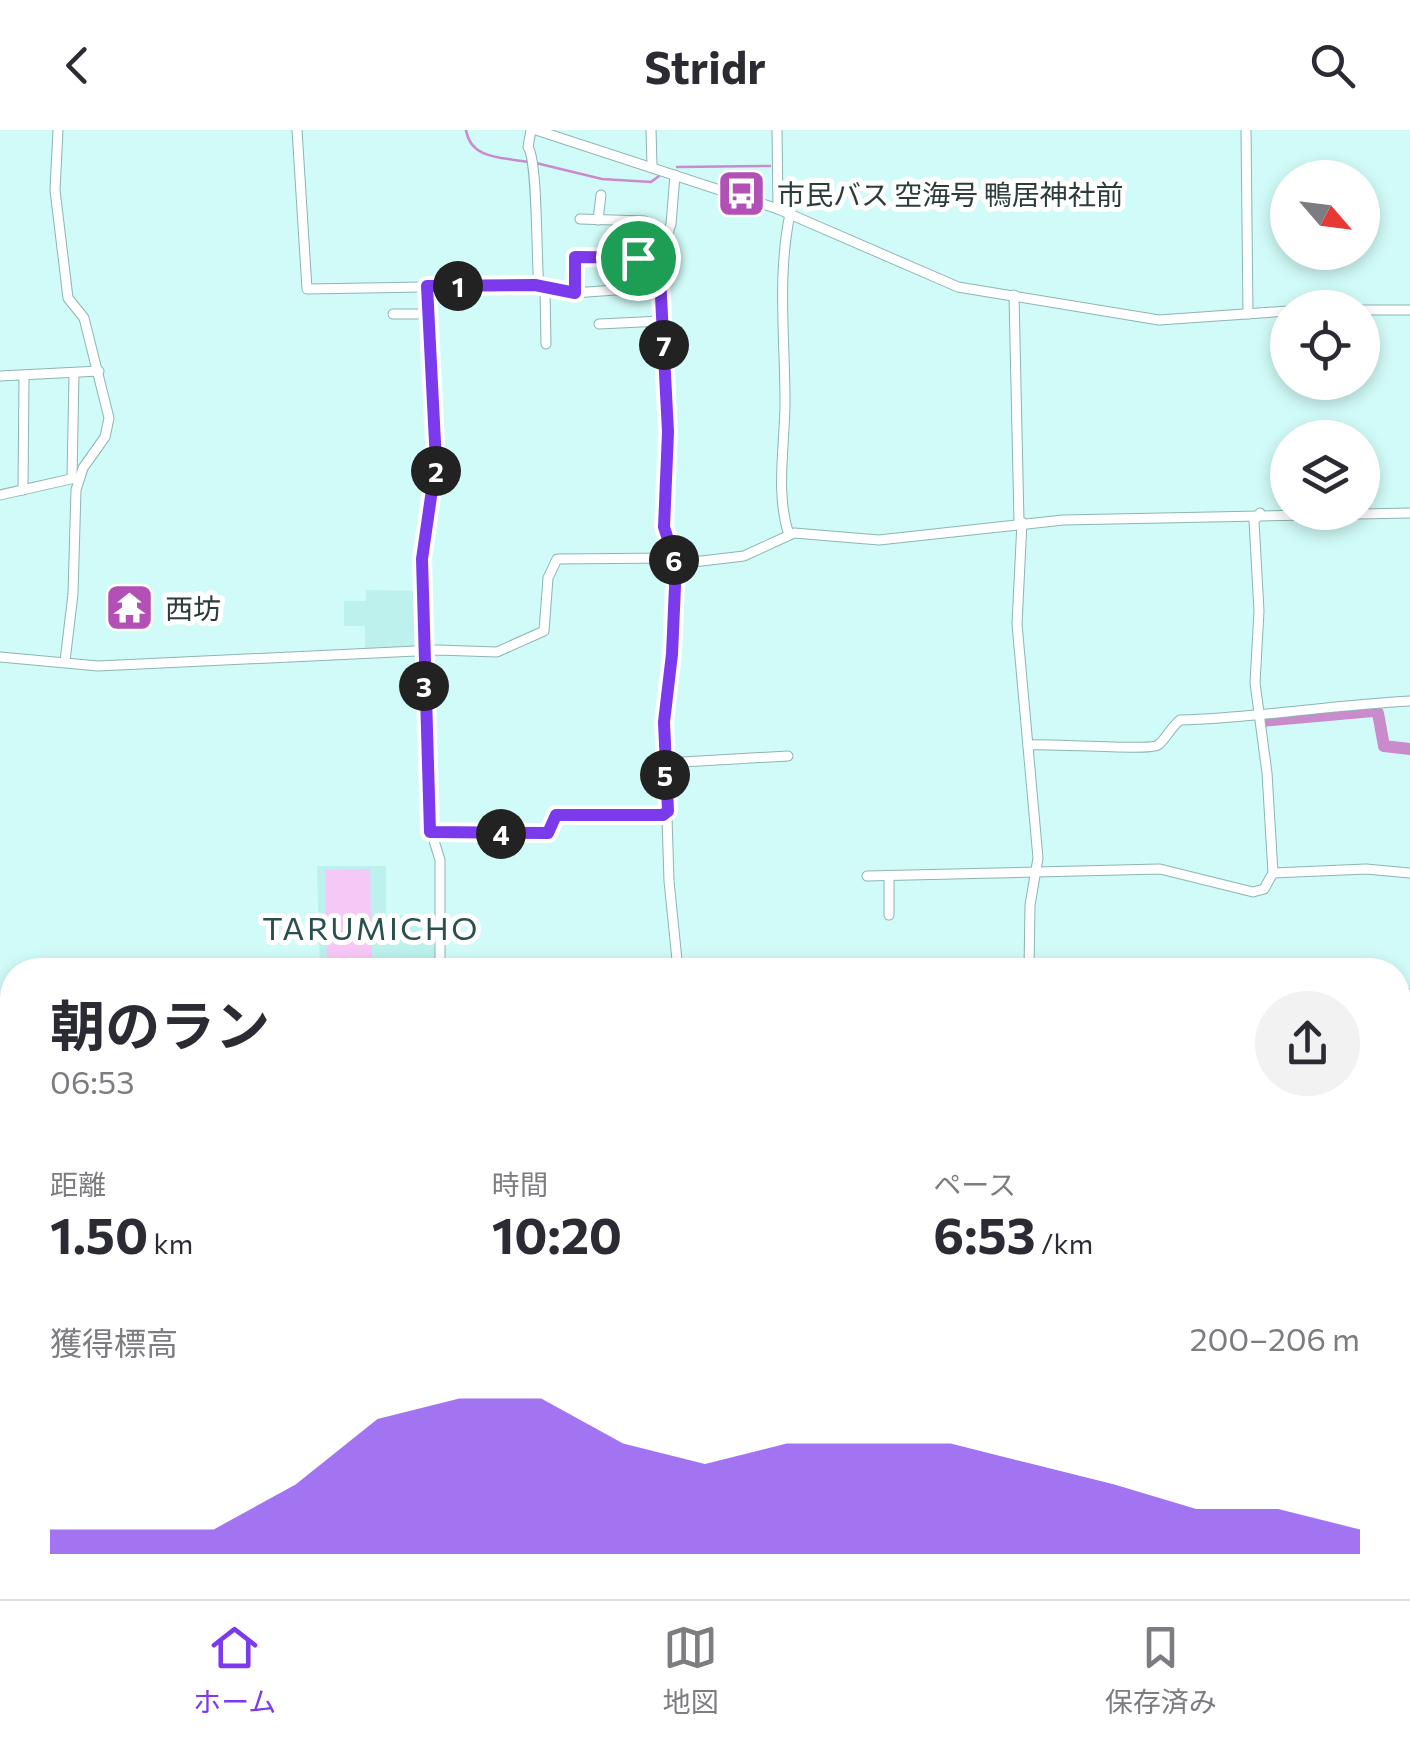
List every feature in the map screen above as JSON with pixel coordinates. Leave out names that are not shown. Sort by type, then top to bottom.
[{"type":"street","points":[[0,494],[75,478],[109,428],[84,318],[68,298],[55,190],[58,130]]},
{"type":"street","points":[[297,130],[307,289],[542,287],[575,293],[658,287]]},
{"type":"street","points":[[546,344],[532,208],[536,158],[528,147],[533,130],[652,165],[778,209],[942,283],[1159,320],[1270,312]]},
{"type":"street","points":[[651,130],[652,165]]},
{"type":"street","points":[[777,130],[778,209]]},
{"type":"street","points":[[1246,130],[1248,314]]},
{"type":"street","points":[[675,174],[668,232],[659,258],[658,287],[668,432],[664,527],[674,561],[672,654],[664,722],[677,958]]},
{"type":"street","points":[[598,220],[601,195]]},
{"type":"street","points":[[789,534],[784,519],[782,459],[782,250],[790,214]]},
{"type":"street","points":[[580,220],[645,221],[655,230],[668,232]]},
{"type":"street","points":[[575,293],[575,257],[659,258]]},
{"type":"street","points":[[427,286],[436,462],[423,547],[424,653],[430,832],[440,860],[440,958]]},
{"type":"street","points":[[1014,295],[1020,522],[1017,624],[1036,872],[1030,905],[1029,958]]},
{"type":"street","points":[[1380,310],[1410,310]]},
{"type":"street","points":[[393,314],[429,314]]},
{"type":"street","points":[[599,324],[662,321]]},
{"type":"street","points":[[0,376],[99,371]]},
{"type":"street","points":[[65,661],[73,594],[74,374]]},
{"type":"street","points":[[23,490],[24,377]]},
{"type":"street","points":[[867,876],[1160,869],[1253,892],[1264,889],[1273,873],[1267,773],[1258,719],[1254,520],[1260,513]]},
{"type":"street","points":[[0,657],[98,666],[497,652],[544,632],[548,578],[556,559],[674,561],[744,556],[789,534],[879,540],[1020,522],[1260,513],[1410,513]]},
{"type":"street","points":[[1028,744],[1085,743],[1129,751],[1158,745],[1180,720],[1258,719],[1292,708],[1410,702]]},
{"type":"street","points":[[665,763],[788,756]]},
{"type":"street","points":[[430,832],[548,833],[556,815],[663,815],[668,811]]},
{"type":"street","points":[[1273,873],[1366,869],[1410,873]]},
{"type":"street","points":[[889,876],[889,914]]},
{"type":"shaded area","points":[[366,590],[421,591],[420,651],[365,650],[365,626],[344,626],[344,601],[366,601]]},
{"type":"shaded area","points":[[317,866],[386,866],[386,915],[436,916],[435,958],[320,958]]},
{"type":"shaded area","points":[[370,869],[372,958],[327,958],[325,870]]},
{"type":"waterway","points":[[466,130],[469,140],[481,152],[528,162]]},
{"type":"waterway","points":[[536,163],[602,179],[651,182],[659,176]]},
{"type":"waterway","points":[[677,167],[770,166]]},
{"type":"waterway","points":[[1261,721],[1373,711],[1378,713],[1384,746],[1410,749]]},
{"type":"place","name":"市民バス 空海号 鴨居神社前","points":[[742,194]]},
{"type":"place","name":"西坊","points":[[130,608]]},
{"type":"district","name":"TARUMICHO","points":[[371,927]]},
{"type":"route","points":[[575,257],[638,258],[659,258],[656,264],[668,432],[664,527],[676,564],[664,722],[668,811],[663,815],[556,815],[548,833],[430,832],[422,559],[436,462],[427,286],[535,285],[575,293],[575,257]]}]
